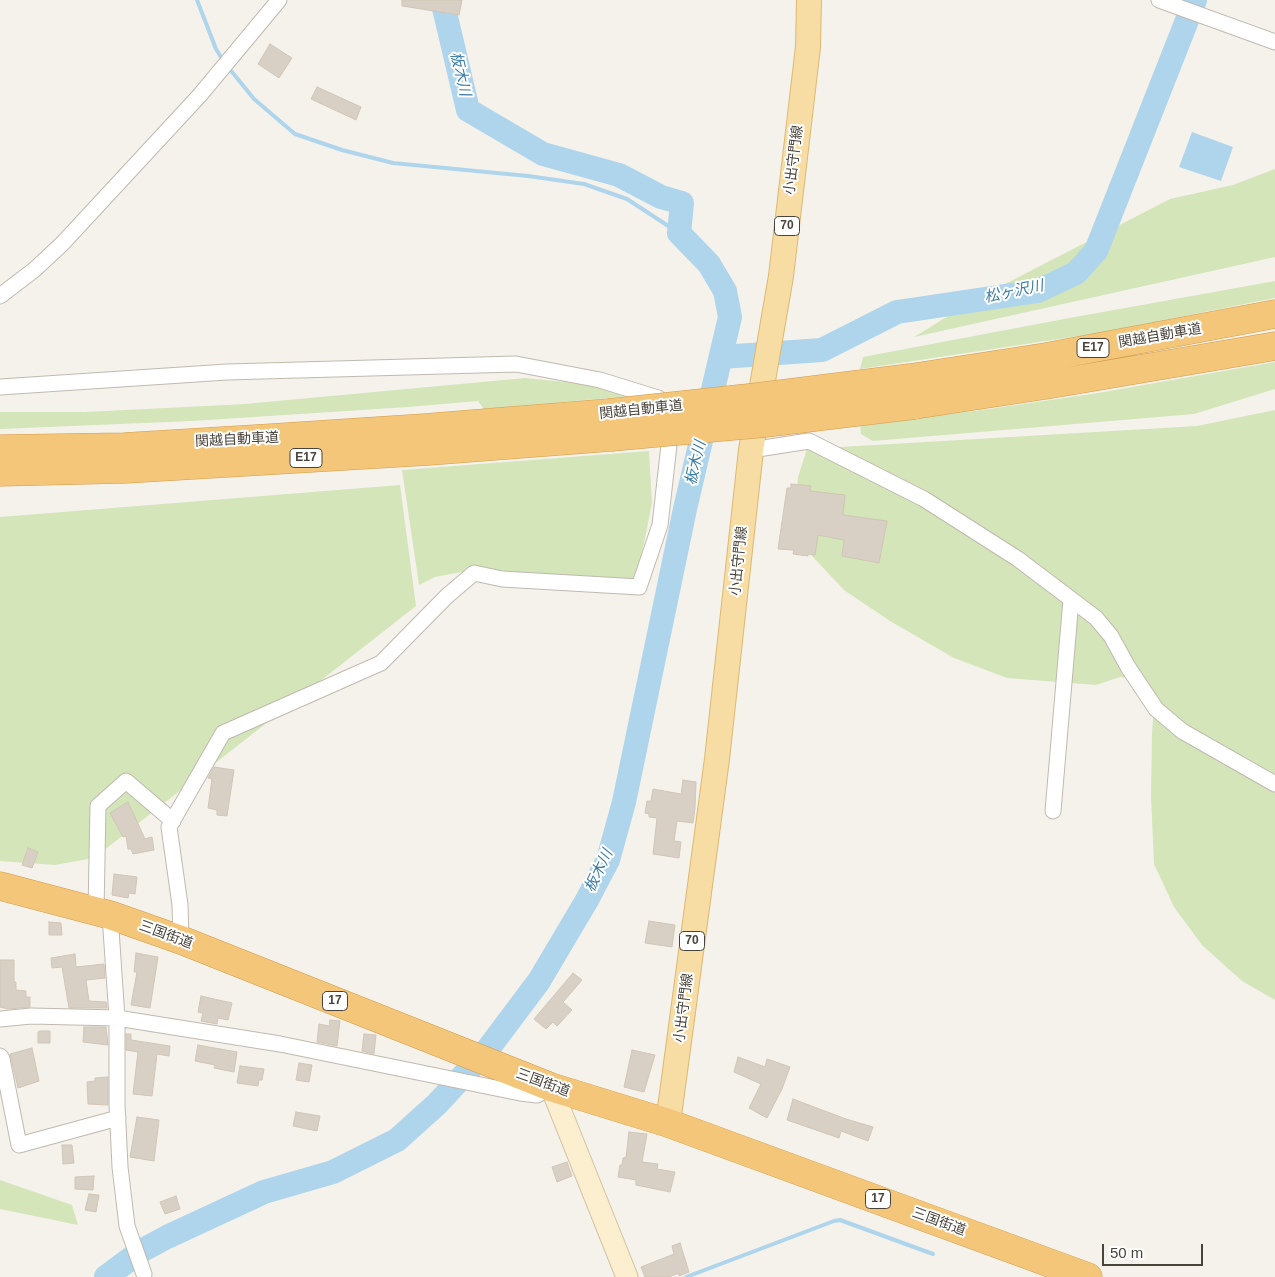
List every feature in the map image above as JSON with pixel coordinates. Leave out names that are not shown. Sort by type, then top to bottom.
[{"type":"highway","name":"関越自動車道","points":[[0,472],[164,466],[429,451],[610,425],[758,398],[910,378],[1046,357],[1275,314]]},
{"type":"highway","name":"関越自動車道","points":[[0,449],[124,446],[424,428],[765,423],[914,405],[1275,346]]},
{"type":"highway","name":"三国街道","points":[[0,886],[103,913],[181,940],[551,1087],[668,1123],[1088,1277]]},
{"type":"main road","name":"小出守門線","points":[[668,1123],[717,759],[751,450],[781,276],[808,47],[808,0]]},
{"type":"street","points":[[0,296],[34,270],[62,244],[200,95],[279,0]]},
{"type":"street","points":[[1159,0],[1275,42]]},
{"type":"street","points":[[0,387],[227,372],[516,364],[600,380],[658,398],[670,436],[660,525],[639,587],[502,579],[474,573],[446,596],[381,663],[223,733],[169,827],[180,905],[181,940]]},
{"type":"street","points":[[751,450],[809,441],[924,499],[1018,559],[1096,618],[1111,636],[1128,668],[1156,709],[1182,730],[1275,784]]},
{"type":"street","points":[[1053,811],[1071,600]]},
{"type":"street","points":[[144,1274],[127,1226],[120,1167],[117,1018],[103,913],[98,806],[126,781],[173,821]]},
{"type":"street","points":[[0,1019],[31,1016],[117,1018],[280,1044],[520,1093],[537,1095],[551,1087],[627,1277]]},
{"type":"street","points":[[0,1056],[19,1145],[118,1118]]},
{"type":"green space","points":[[1275,169],[1275,257],[914,337],[976,299],[1170,199],[1233,185]]},
{"type":"green space","points":[[1275,281],[1275,298],[1099,333],[860,369],[863,357]]},
{"type":"green space","points":[[1275,362],[1275,389],[1194,414],[873,441],[861,434],[860,425],[1098,393]]},
{"type":"green space","points":[[525,378],[615,387],[631,396],[484,409],[478,401],[192,421],[0,429],[0,412],[85,412],[245,404]]},
{"type":"green space","points":[[1275,410],[1275,1000],[1242,981],[1202,945],[1174,907],[1154,864],[1151,797],[1154,705],[1137,679],[1120,677],[1096,685],[1007,678],[954,658],[890,621],[844,590],[812,556],[795,517],[798,477],[807,449],[1197,426]]},
{"type":"green space","points":[[649,451],[652,503],[636,583],[472,570],[435,577],[419,585],[402,470]]},
{"type":"green space","points":[[400,485],[416,606],[94,858],[55,865],[0,861],[0,517]]},
{"type":"green space","points":[[0,1180],[72,1205],[78,1225],[0,1209]]},
{"type":"water","points":[[1192,132],[1233,147],[1221,181],[1179,167]]},
{"type":"building","points":[[402,0],[462,0],[459,15],[402,6]]},
{"type":"building","points":[[270,44],[292,58],[279,78],[258,64]]},
{"type":"building","points":[[317,87],[361,107],[356,120],[311,99]]},
{"type":"building","points":[[791,484],[811,486],[810,491],[845,495],[843,515],[887,521],[879,563],[842,556],[844,540],[818,535],[815,555],[793,554],[794,550],[778,549],[787,488],[791,488]]},
{"type":"building","points":[[214,767],[234,770],[227,816],[217,815],[217,810],[208,808],[212,779],[208,778]]},
{"type":"building","points":[[683,780],[696,782],[695,808],[693,823],[677,821],[674,841],[681,842],[679,858],[653,854],[657,818],[649,817],[649,814],[645,813],[647,801],[651,801],[653,789],[681,794]]},
{"type":"building","points":[[128,802],[145,839],[152,837],[154,850],[133,854],[131,849],[128,849],[126,836],[123,837],[110,813]]},
{"type":"building","points":[[28,848],[38,852],[32,868],[22,865]]},
{"type":"building","points":[[114,874],[137,877],[135,894],[129,893],[128,898],[112,895]]},
{"type":"building","points":[[649,921],[675,925],[672,947],[645,943]]},
{"type":"building","points":[[49,922],[61,923],[62,935],[49,935]]},
{"type":"building","points":[[136,953],[158,957],[150,1008],[131,1005],[137,972],[134,972]]},
{"type":"building","points":[[75,954],[76,967],[104,964],[105,978],[86,980],[89,1001],[106,1002],[107,1008],[69,1008],[62,967],[52,968],[51,958]]},
{"type":"building","points":[[0,960],[14,960],[16,990],[26,991],[26,997],[30,997],[30,1007],[8,1009],[0,1007]]},
{"type":"building","points":[[573,973],[582,980],[563,1002],[572,1010],[557,1026],[553,1022],[546,1029],[534,1019]]},
{"type":"building","points":[[201,996],[232,1003],[228,1020],[218,1018],[217,1024],[201,1021],[203,1013],[198,1012]]},
{"type":"building","points":[[330,1020],[340,1021],[337,1046],[317,1042],[319,1024],[329,1026]]},
{"type":"building","points":[[84,1027],[106,1027],[108,1045],[83,1042]]},
{"type":"building","points":[[50,1031],[50,1043],[38,1043],[38,1032]]},
{"type":"building","points":[[126,1034],[131,1034],[131,1040],[170,1046],[169,1056],[157,1054],[152,1096],[133,1094],[138,1052],[126,1050]]},
{"type":"building","points":[[364,1034],[376,1035],[374,1054],[362,1051]]},
{"type":"building","points":[[198,1045],[237,1052],[234,1072],[214,1068],[215,1065],[195,1061]]},
{"type":"building","points":[[32,1048],[39,1081],[18,1088],[10,1054]]},
{"type":"building","points":[[632,1050],[655,1055],[644,1092],[624,1087]]},
{"type":"building","points":[[738,1057],[765,1067],[767,1059],[790,1067],[782,1089],[767,1118],[749,1108],[761,1084],[734,1072]]},
{"type":"building","points":[[299,1063],[312,1065],[309,1082],[296,1080]]},
{"type":"building","points":[[240,1066],[264,1069],[262,1080],[259,1080],[258,1086],[237,1083]]},
{"type":"building","points":[[108,1077],[108,1105],[88,1104],[87,1082],[95,1081],[95,1078]]},
{"type":"building","points":[[793,1099],[873,1127],[868,1141],[841,1131],[839,1138],[787,1120]]},
{"type":"building","points":[[296,1112],[320,1116],[317,1131],[293,1126]]},
{"type":"building","points":[[137,1117],[159,1120],[154,1161],[130,1157]]},
{"type":"building","points":[[629,1132],[647,1134],[642,1162],[658,1164],[657,1169],[675,1172],[670,1192],[636,1185],[636,1180],[618,1177],[620,1165],[622,1165],[623,1158],[626,1157]]},
{"type":"building","points":[[62,1145],[72,1145],[74,1163],[63,1164]]},
{"type":"building","points":[[567,1162],[572,1176],[557,1182],[552,1167]]},
{"type":"building","points":[[94,1176],[93,1190],[75,1189],[75,1177]]},
{"type":"building","points":[[89,1194],[99,1195],[96,1212],[85,1210]]},
{"type":"building","points":[[176,1196],[180,1209],[165,1214],[160,1202]]},
{"type":"building","points":[[680,1243],[689,1272],[679,1276],[679,1273],[669,1277],[645,1277],[641,1267],[674,1254],[672,1246]]},
{"type":"waterway","points":[[197,0],[216,49],[224,62]]},
{"type":"waterway","name":"板木川","points":[[106,1277],[141,1251],[167,1237],[264,1192],[333,1172],[397,1140],[437,1104],[488,1049],[539,981],[587,900],[608,860],[624,802],[685,509],[730,317],[725,291],[709,264],[679,233],[682,203],[661,197],[619,175],[543,154],[468,110],[442,0]]},
{"type":"waterway","name":"松ヶ沢川","points":[[721,357],[822,350],[897,312],[1038,291],[1076,273],[1096,251],[1195,0]]},
{"type":"waterway","points":[[228,67],[254,99],[295,134],[342,150],[393,163],[528,176],[584,184],[627,199],[679,233]]},
{"type":"waterway","points":[[686,1277],[840,1220],[933,1254]]}]
